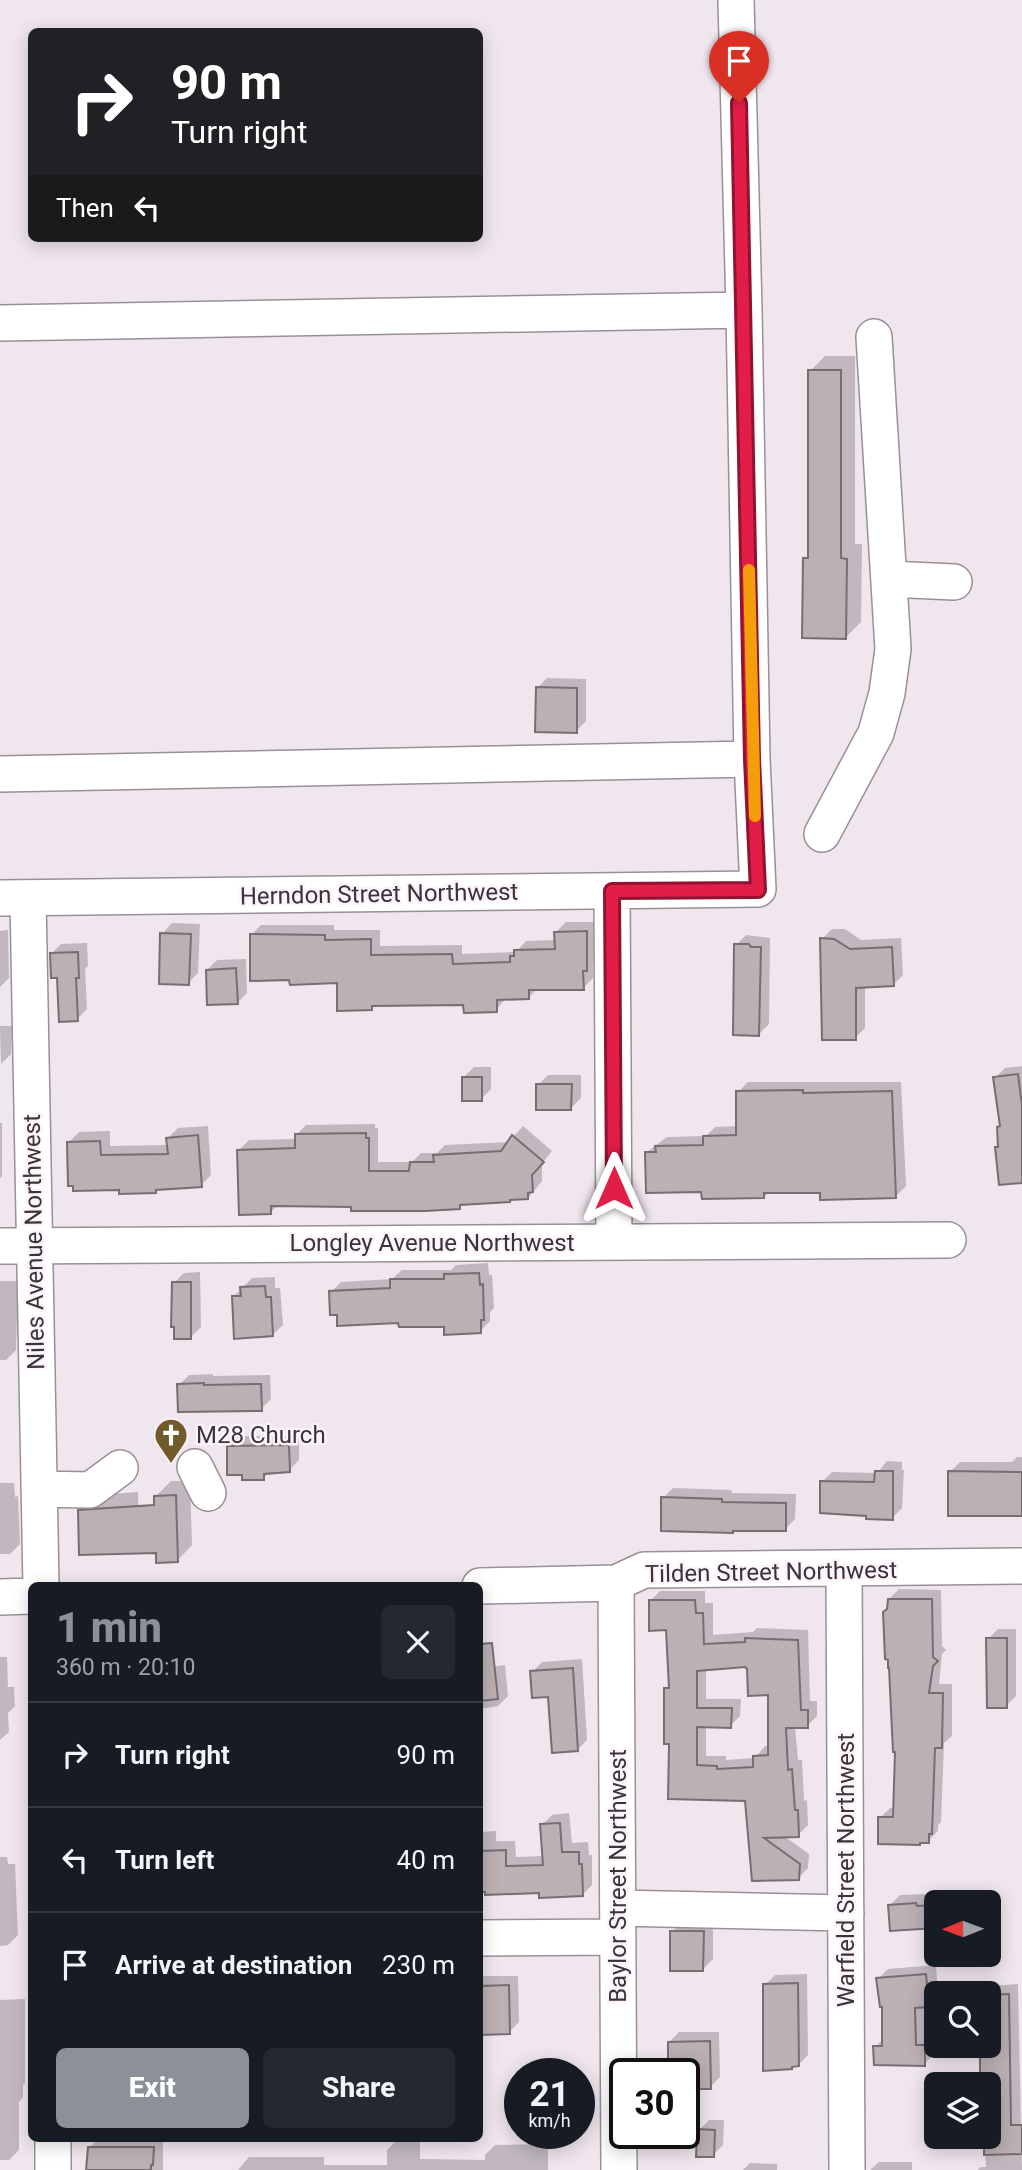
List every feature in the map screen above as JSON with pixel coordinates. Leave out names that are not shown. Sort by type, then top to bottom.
[{"type":"street","points":[[0,774],[752,759],[736,0]]},
{"type":"street","points":[[0,323],[744,310]]},
{"type":"street","points":[[822,834],[876,733],[887,693],[893,649],[874,337]]},
{"type":"street","points":[[889,579],[954,582]]},
{"type":"street","name":"Herndon Street Northwest","points":[[14,898],[758,890],[752,759]]},
{"type":"street","points":[[612,891],[614,1242]]},
{"type":"street","name":"Niles Avenue Northwest","points":[[14,898],[34,1246],[41,1582]]},
{"type":"street","name":"Longley Avenue Northwest","points":[[0,1246],[948,1240]]},
{"type":"street","points":[[39,1489],[90,1490],[120,1468]]},
{"type":"street","name":"Tilden Street Northwest","points":[[483,1586],[616,1583],[644,1570],[1022,1566]]},
{"type":"street","name":"Warfield Street Northwest","points":[[844,1569],[847,2170]]},
{"type":"street","name":"Baylor Street Northwest","points":[[616,1583],[619,2170]]},
{"type":"street","points":[[0,1597],[28,1596]]},
{"type":"street","points":[[483,1938],[618,1922],[846,1913]]},
{"type":"street","points":[[52,2142],[53,2170]]},
{"type":"building","points":[[808,370],[841,370],[841,558],[847,559],[846,639],[802,638],[803,558],[808,558]]},
{"type":"building","points":[[536,687],[577,688],[577,733],[535,732]]},
{"type":"building","points":[[587,931],[584,990],[529,990],[529,999],[497,1000],[497,1012],[464,1013],[463,1005],[372,1006],[372,1010],[337,1011],[337,983],[290,985],[289,980],[250,981],[250,934],[325,935],[325,940],[371,939],[371,955],[452,954],[453,964],[510,962],[514,950],[555,949],[554,932]]},
{"type":"building","points":[[160,933],[191,934],[189,985],[159,984]]},
{"type":"building","points":[[820,938],[834,939],[850,949],[892,947],[894,986],[856,988],[856,1040],[822,1040]]},
{"type":"building","points":[[734,944],[761,947],[759,1036],[733,1035]]},
{"type":"building","points":[[78,952],[78,1021],[59,1022],[57,978],[51,978],[50,953]]},
{"type":"building","points":[[236,968],[238,1004],[207,1005],[206,970]]},
{"type":"building","points":[[1018,1074],[1022,1105],[1022,1183],[999,1185],[995,1147],[998,1147],[997,1127],[1000,1126],[993,1077]]},
{"type":"building","points":[[462,1077],[482,1077],[482,1101],[462,1101]]},
{"type":"building","points":[[536,1084],[572,1084],[571,1110],[536,1110]]},
{"type":"building","points":[[803,1090],[803,1093],[892,1091],[896,1198],[820,1200],[820,1193],[764,1193],[764,1198],[702,1199],[701,1192],[646,1193],[645,1152],[656,1152],[655,1146],[703,1145],[703,1136],[736,1135],[736,1091]]},
{"type":"building","points":[[366,1133],[366,1138],[369,1138],[369,1171],[409,1171],[410,1162],[434,1162],[433,1155],[501,1151],[512,1135],[544,1162],[532,1175],[533,1192],[528,1193],[528,1199],[425,1211],[351,1211],[351,1207],[271,1206],[271,1214],[239,1215],[237,1150],[295,1148],[295,1134]]},
{"type":"building","points":[[198,1135],[202,1187],[156,1190],[156,1193],[119,1194],[119,1190],[73,1191],[73,1186],[68,1186],[67,1142],[100,1141],[101,1155],[168,1154],[166,1138]]},
{"type":"building","points":[[479,1273],[480,1285],[483,1284],[484,1320],[481,1320],[481,1333],[444,1335],[444,1327],[399,1327],[398,1323],[337,1326],[337,1315],[330,1315],[329,1291],[390,1288],[390,1279],[444,1279],[444,1274]]},
{"type":"building","points":[[172,1282],[191,1282],[191,1339],[174,1339],[174,1327],[171,1327]]},
{"type":"building","points":[[265,1286],[266,1297],[271,1297],[273,1336],[234,1339],[232,1296],[241,1296],[240,1287]]},
{"type":"building","points":[[177,1384],[261,1384],[262,1411],[178,1412]]},
{"type":"building","points":[[289,1445],[290,1472],[264,1474],[264,1480],[242,1480],[242,1475],[227,1475],[227,1446]]},
{"type":"building","points":[[875,1471],[893,1471],[893,1520],[820,1513],[820,1481],[874,1482]]},
{"type":"building","points":[[948,1471],[1022,1472],[1022,1516],[948,1516]]},
{"type":"building","points":[[176,1495],[178,1562],[156,1563],[156,1553],[79,1555],[78,1510],[154,1505],[154,1496]]},
{"type":"building","points":[[661,1497],[786,1503],[786,1531],[661,1531]]},
{"type":"building","points":[[888,1599],[932,1599],[933,1657],[938,1661],[933,1666],[929,1693],[943,1693],[942,1748],[935,1748],[932,1834],[929,1834],[929,1843],[920,1845],[878,1844],[878,1817],[893,1817],[895,1752],[883,1612],[887,1609]]},
{"type":"building","points":[[649,1600],[695,1600],[696,1613],[703,1613],[704,1644],[745,1642],[745,1638],[798,1640],[801,1710],[808,1710],[808,1728],[786,1728],[788,1770],[792,1769],[799,1837],[764,1838],[800,1864],[799,1880],[752,1881],[745,1801],[668,1799],[669,1744],[664,1744],[664,1688],[669,1688],[666,1630],[649,1631]],"holes":[[[747,1669],[748,1696],[768,1695],[768,1755],[753,1756],[753,1767],[717,1769],[717,1766],[697,1765],[697,1727],[731,1728],[732,1708],[697,1708],[697,1671]]]},
{"type":"building","points":[[986,1638],[1007,1638],[1007,1708],[987,1708]]},
{"type":"building","points":[[492,1643],[498,1699],[483,1701],[483,1644]]},
{"type":"building","points":[[573,1668],[578,1751],[552,1753],[548,1697],[532,1698],[530,1671]]},
{"type":"building","points":[[560,1823],[562,1852],[579,1852],[583,1896],[539,1898],[539,1893],[485,1895],[483,1851],[506,1850],[506,1866],[543,1865],[540,1824]]},
{"type":"building","points":[[916,1903],[917,1906],[924,1906],[924,1929],[890,1931],[888,1905]]},
{"type":"building","points":[[670,1931],[704,1931],[703,1971],[670,1971]]},
{"type":"building","points":[[926,1974],[924,2007],[915,2008],[916,2045],[924,2045],[925,2066],[874,2065],[873,2046],[882,2046],[882,2007],[876,1978]]},
{"type":"building","points":[[798,1983],[799,2066],[763,2071],[763,1984]]},
{"type":"building","points":[[509,1985],[510,2034],[483,2035],[483,1986]]},
{"type":"building","points":[[1001,1994],[1009,1994],[1011,2125],[1022,2125],[1022,2154],[984,2155],[984,2149],[1001,2149],[1001,2072],[980,2072],[980,2058],[1001,2058]]},
{"type":"building","points":[[710,2041],[711,2089],[700,2089],[700,2058],[668,2058],[668,2042]]},
{"type":"building","points":[[700,2129],[715,2130],[714,2157],[696,2157],[696,2149],[700,2149]]},
{"type":"building","points":[[88,2147],[154,2147],[153,2165],[151,2170],[86,2170]]},
{"type":"slow traffic","points":[[749,570],[755,816]]},
{"type":"place","name":"M28 Church","points":[[171,1465]]},
{"type":"route","points":[[614,1188],[612,891],[758,890],[752,759],[739,103]]}]
